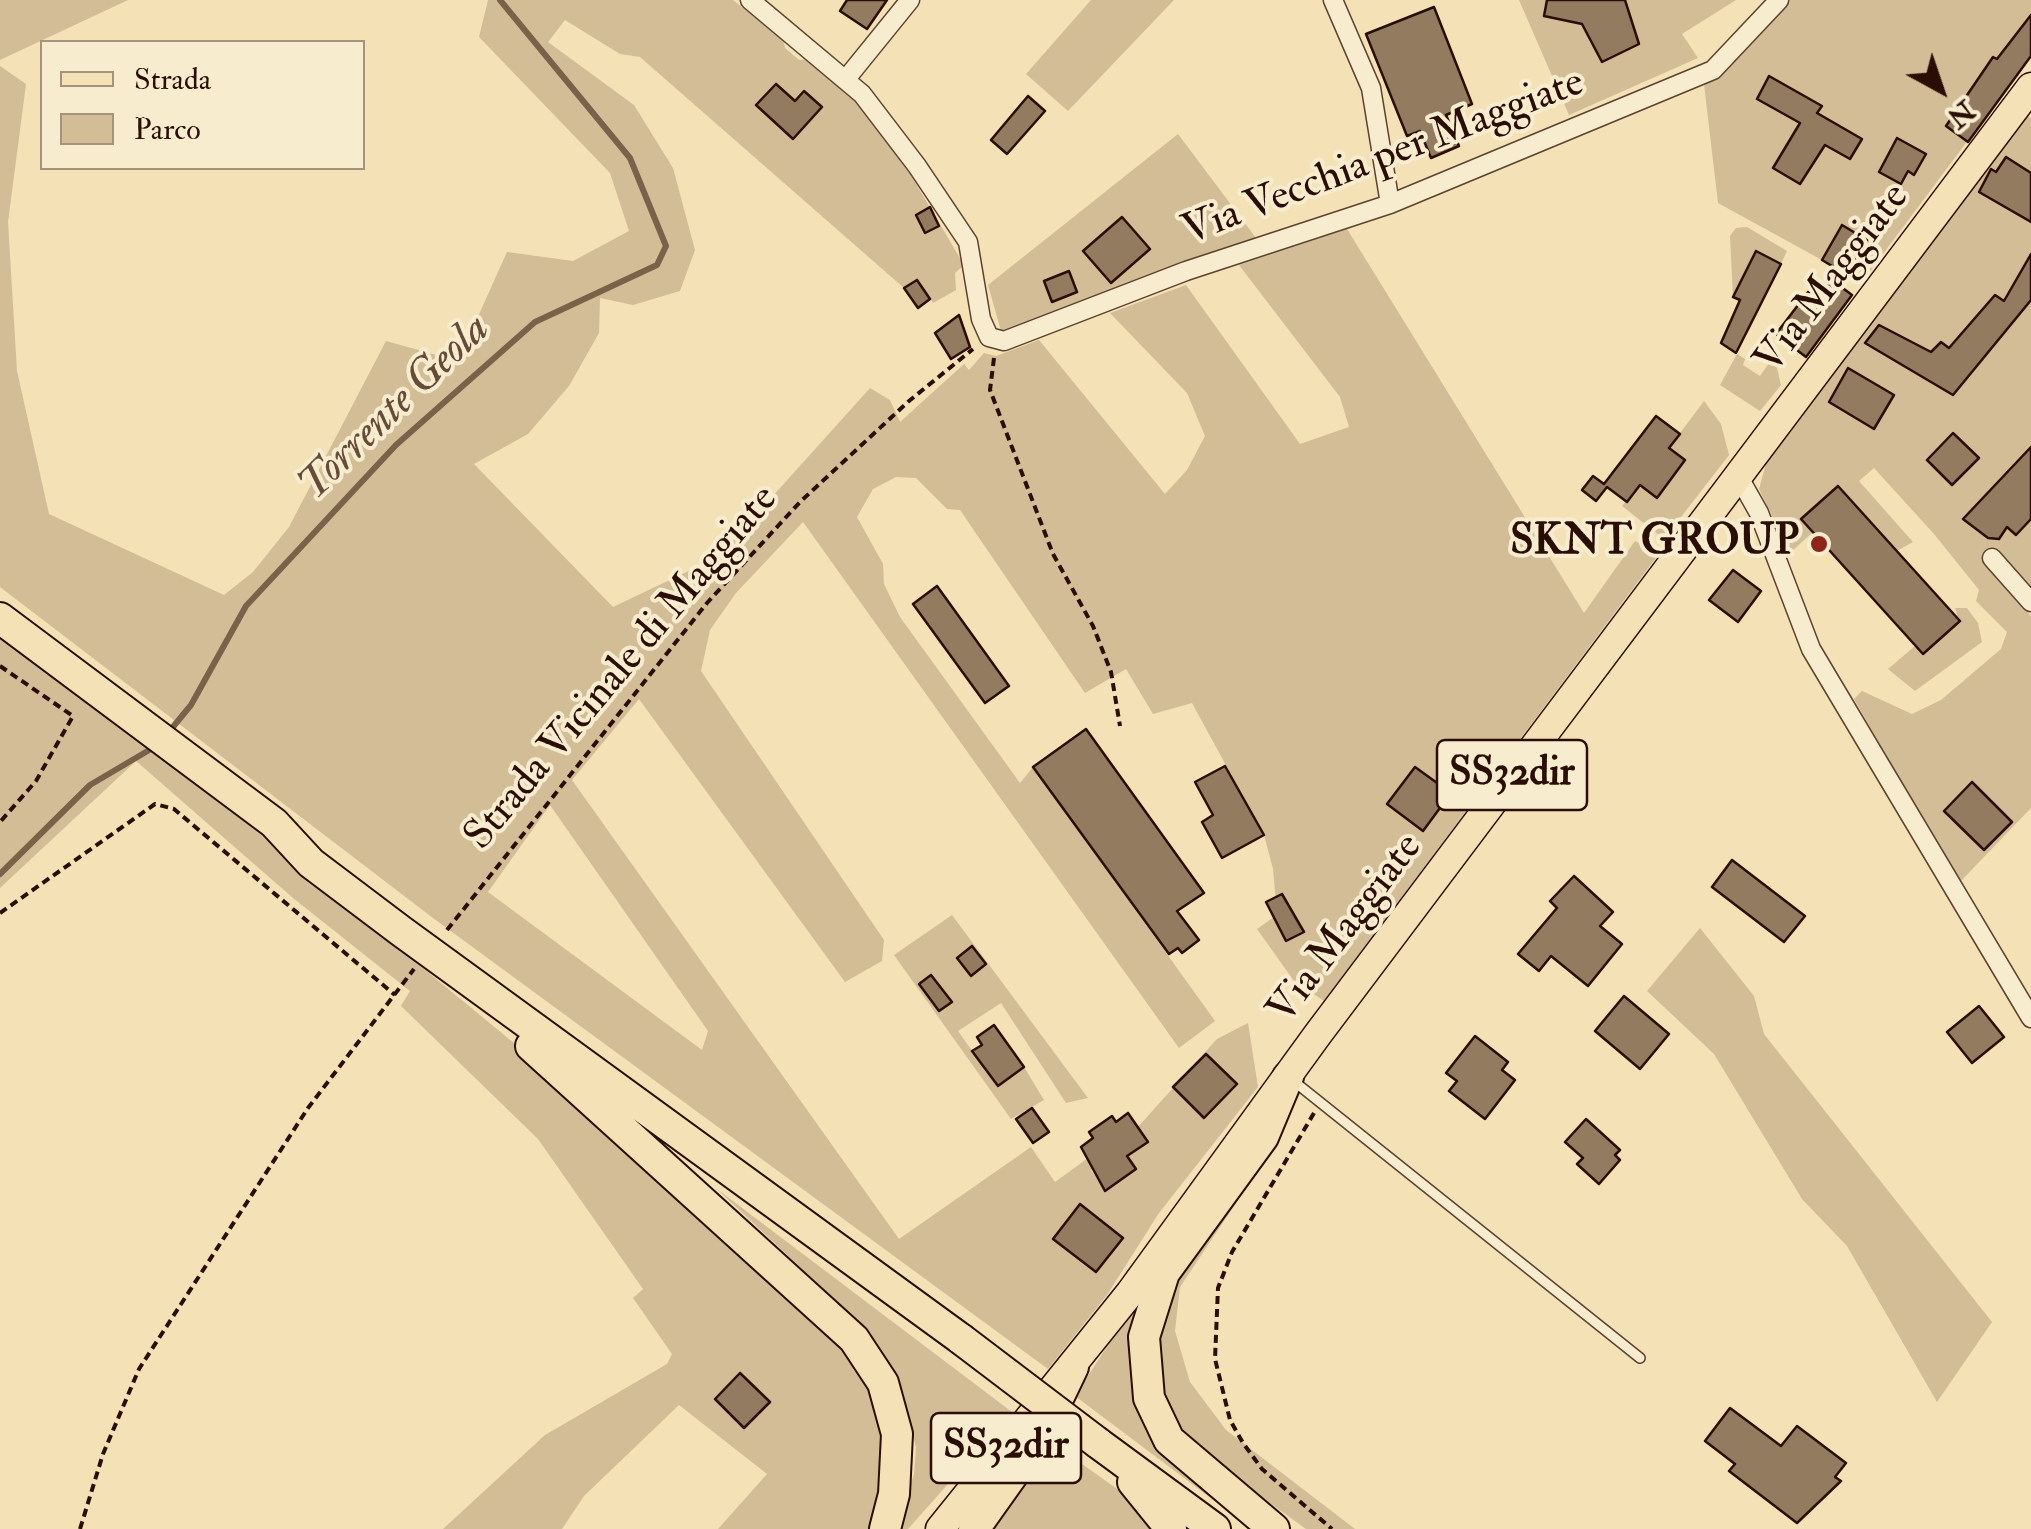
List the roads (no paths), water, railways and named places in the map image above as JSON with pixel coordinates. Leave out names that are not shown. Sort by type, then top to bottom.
[{"type":"highway","points":[[0,618],[274,823],[312,863],[402,931],[1215,1529]]},
{"type":"highway","points":[[402,931],[854,1339],[882,1384],[898,1434],[894,1494],[884,1529]]},
{"type":"highway","points":[[1274,1529],[1169,1440],[1149,1398],[1144,1337],[1164,1273],[1263,1137],[1288,1076]]},
{"type":"highway","points":[[974,1529],[1040,1436],[1073,1367]]},
{"type":"highway","points":[[1098,1443],[1171,1529]]},
{"type":"main road","name":"Via Maggiate","points":[[1073,1367],[2031,87]]},
{"type":"main road","name":"SS32dir","points":[[940,1529],[1073,1367]]},
{"type":"street","points":[[750,0],[846,80],[910,0]]},
{"type":"street","points":[[1332,0],[1371,88],[1390,204]]},
{"type":"street","name":"Via Vecchia per Maggiate","points":[[846,80],[862,94],[917,166],[968,242],[980,318],[992,338],[1004,341],[1186,271],[1390,204],[1713,70],[1779,0]]},
{"type":"street","points":[[1738,474],[1759,514],[1811,648],[2031,1018]]},
{"type":"street","points":[[1992,558],[2031,602]]},
{"type":"lane","points":[[1288,1076],[1640,1358]]},
{"type":"waterway","name":"Torrente Geola","points":[[168,733],[191,705],[246,606],[396,445],[535,322],[657,265],[666,246],[630,158],[500,0]]},
{"type":"waterway","name":"Torrente Geola","points":[[0,874],[90,785],[156,746]]},
{"type":"place","name":"SKNT GROUP","points":[[1819,544]]}]
